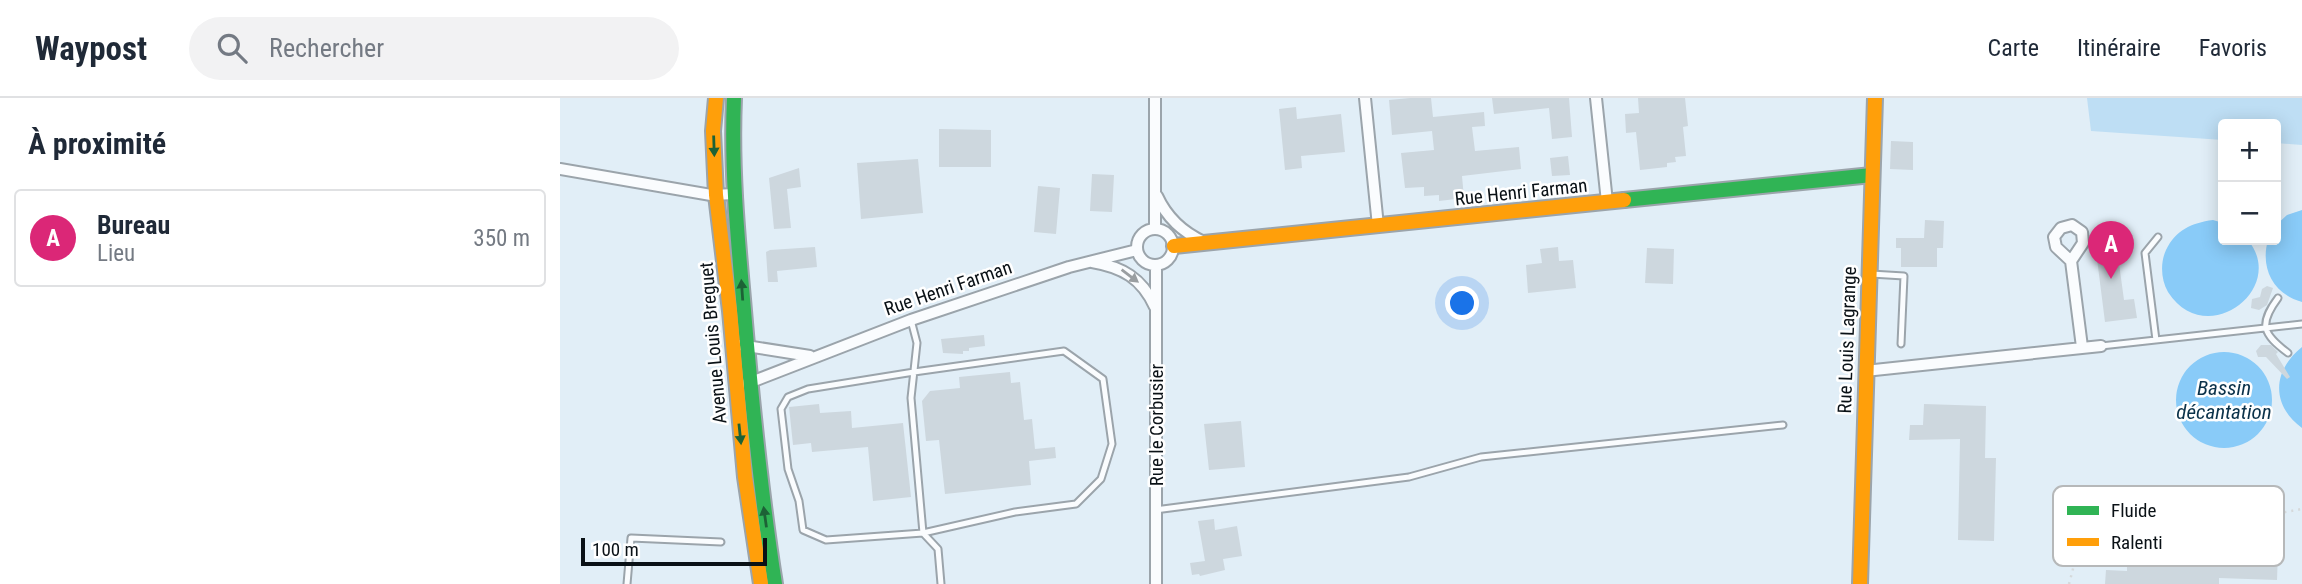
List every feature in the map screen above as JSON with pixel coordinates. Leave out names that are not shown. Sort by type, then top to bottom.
[{"type":"street","name":"Avenue Louis Breguet","points":[[716,98],[713,131],[716,195],[740,345]]},
{"type":"street","name":"Avenue Louis Breguet","points":[[734,98],[732,163],[745,477],[761,584]]},
{"type":"street","points":[[1155,98],[1155,229]]},
{"type":"street","points":[[1365,98],[1378,226]]},
{"type":"street","points":[[1596,98],[1606,202]]},
{"type":"street","name":"Rue Louis Lagrange","points":[[1860,584],[1875,98]]},
{"type":"street","points":[[560,169],[716,195],[735,194]]},
{"type":"street","name":"Rue Henri Farman","points":[[1174,246],[1872,175]]},
{"type":"street","points":[[1155,190],[1171,220],[1194,238],[1206,243]]},
{"type":"street","points":[[1155,229],[1169,235],[1174,246],[1166,263],[1156,265],[1143,261],[1138,250],[1142,235],[1155,229]]},
{"type":"street","name":"Rue Henri Farman","points":[[743,384],[911,320],[1089,261],[1138,250]]},
{"type":"street","points":[[1089,261],[1111,265],[1130,274],[1146,291],[1156,309]]},
{"type":"street","points":[[2071,261],[2082,347]]},
{"type":"street","name":"Rue le Corbusier","points":[[1156,265],[1156,584]]},
{"type":"street","name":"Rue Henri Farman","points":[[740,345],[789,355],[813,356]]},
{"type":"street","points":[[1866,371],[2025,358],[2101,346]]},
{"type":"street","name":"Avenue Louis Breguet","points":[[743,384],[775,584]]},
{"type":"lane","points":[[2156,340],[2145,253],[2158,237]]},
{"type":"lane","points":[[1868,274],[1904,276],[1901,344]]},
{"type":"lane","points":[[2278,298],[2266,317],[2265,328],[2268,335],[2288,354]]},
{"type":"lane","points":[[911,320],[917,343],[911,398],[923,533],[938,549],[941,584]]},
{"type":"lane","points":[[2101,346],[2302,324]]},
{"type":"lane","points":[[1064,351],[1103,379],[1112,444],[1101,479],[1076,504],[1015,512],[923,533],[826,540],[803,530],[799,500],[788,469],[781,409],[788,397],[808,389],[914,372],[1064,351]]},
{"type":"lane","points":[[1155,510],[1409,477],[1481,457],[1783,425]]},
{"type":"lane","points":[[628,584],[631,538],[721,542]]},
{"type":"path","points":[[2284,512],[2302,509]]},
{"type":"path","points":[[2069,584],[2074,566]]},
{"type":"shaded area","points":[[2087,98],[2302,98],[2302,145],[2281,143],[2281,119],[2218,119],[2218,140],[2091,131]]},
{"type":"water","points":[[2302,210],[2302,302],[2283,293],[2276,286],[2266,260],[2267,245],[2281,245],[2281,220],[2287,215]]},
{"type":"water","points":[[2218,222],[2218,245],[2251,245],[2258,259],[2258,277],[2250,294],[2237,307],[2221,314],[2202,316],[2184,309],[2168,292],[2164,282],[2162,266],[2170,243],[2179,233],[2198,223]]},
{"type":"water","points":[[2302,347],[2302,428],[2285,409],[2279,388],[2285,367]]},
{"type":"water","name":"Bassin décantation","points":[[2224,352],[2242,356],[2258,366],[2268,382],[2272,400],[2268,418],[2258,434],[2242,444],[2224,448],[2206,444],[2190,434],[2180,418],[2176,400],[2180,382],[2190,366],[2206,356]]},
{"type":"building","points":[[1431,98],[1433,117],[1484,112],[1485,126],[1472,127],[1475,151],[1519,147],[1521,169],[1462,176],[1464,198],[1439,201],[1439,195],[1424,196],[1424,187],[1405,188],[1401,153],[1434,150],[1432,131],[1392,135],[1389,100]]},
{"type":"building","points":[[1492,98],[1569,98],[1572,137],[1552,139],[1549,108],[1494,114]]},
{"type":"building","points":[[1638,98],[1685,98],[1688,126],[1683,127],[1686,156],[1675,157],[1676,162],[1667,163],[1667,167],[1640,170],[1636,132],[1626,133],[1625,114],[1639,113]]},
{"type":"building","points":[[1296,107],[1297,119],[1341,114],[1345,152],[1301,156],[1302,168],[1285,170],[1279,109]]},
{"type":"building","points":[[939,129],[991,130],[991,167],[939,167]]},
{"type":"building","points":[[1891,141],[1913,142],[1913,170],[1890,169]]},
{"type":"building","points":[[1568,156],[1570,175],[1552,176],[1550,158]]},
{"type":"building","points":[[918,159],[923,213],[861,219],[857,163]]},
{"type":"building","points":[[799,168],[801,187],[787,189],[791,228],[774,229],[769,178]]},
{"type":"building","points":[[1092,174],[1114,175],[1112,212],[1090,211]]},
{"type":"building","points":[[1038,186],[1060,188],[1056,234],[1034,232]]},
{"type":"building","points":[[1925,220],[1944,221],[1943,248],[1937,248],[1937,267],[1901,267],[1901,248],[1896,248],[1896,238],[1924,238]]},
{"type":"building","points":[[815,247],[817,267],[777,271],[778,282],[768,282],[766,252]]},
{"type":"building","points":[[1558,247],[1559,261],[1573,260],[1576,288],[1528,293],[1526,265],[1542,263],[1540,249]]},
{"type":"building","points":[[1647,248],[1674,249],[1673,284],[1645,283]]},
{"type":"building","points":[[2118,256],[2124,300],[2134,299],[2137,318],[2105,322],[2097,259]]},
{"type":"building","points":[[2267,286],[2273,288],[2267,305],[2259,310],[2251,308],[2252,299],[2260,297],[2262,289]]},
{"type":"building","points":[[984,335],[985,346],[969,348],[969,351],[963,351],[963,354],[943,353],[941,339]]},
{"type":"building","points":[[2261,345],[2271,345],[2278,352],[2276,354],[2290,377],[2287,379],[2266,357],[2258,357],[2256,351]]},
{"type":"building","points":[[1010,372],[1011,383],[1020,382],[1024,420],[1032,419],[1035,449],[1055,447],[1056,458],[1029,461],[1031,485],[945,494],[939,440],[926,441],[922,401],[930,391],[960,388],[959,377]]},
{"type":"building","points":[[819,404],[820,413],[851,411],[852,428],[903,423],[911,497],[873,501],[868,447],[812,452],[811,443],[793,445],[789,407]]},
{"type":"building","points":[[1924,404],[1986,406],[1985,458],[1996,458],[1994,541],[1958,540],[1960,439],[1909,440],[1910,425],[1923,425]]},
{"type":"building","points":[[1241,421],[1245,467],[1209,470],[1204,424]]},
{"type":"building","points":[[1214,519],[1215,530],[1237,526],[1242,556],[1223,559],[1225,570],[1200,576],[1192,575],[1190,563],[1205,561],[1198,521]]},
{"type":"building","points":[[2127,566],[2278,566],[2277,580],[2219,578],[2219,584],[2105,584],[2106,570],[2127,571]]},
{"type":"traffic: fast","points":[[734,98],[734,173],[749,371],[775,584]]},
{"type":"traffic: fast","points":[[1624,200],[1872,175]]},
{"type":"traffic: slow","points":[[716,98],[713,131],[716,195],[745,477],[761,584]]},
{"type":"traffic: slow","points":[[1860,584],[1875,98]]},
{"type":"traffic: slow","points":[[1174,246],[1624,200]]},
{"type":"place","name":"Bureau","points":[[2111,279]]}]
